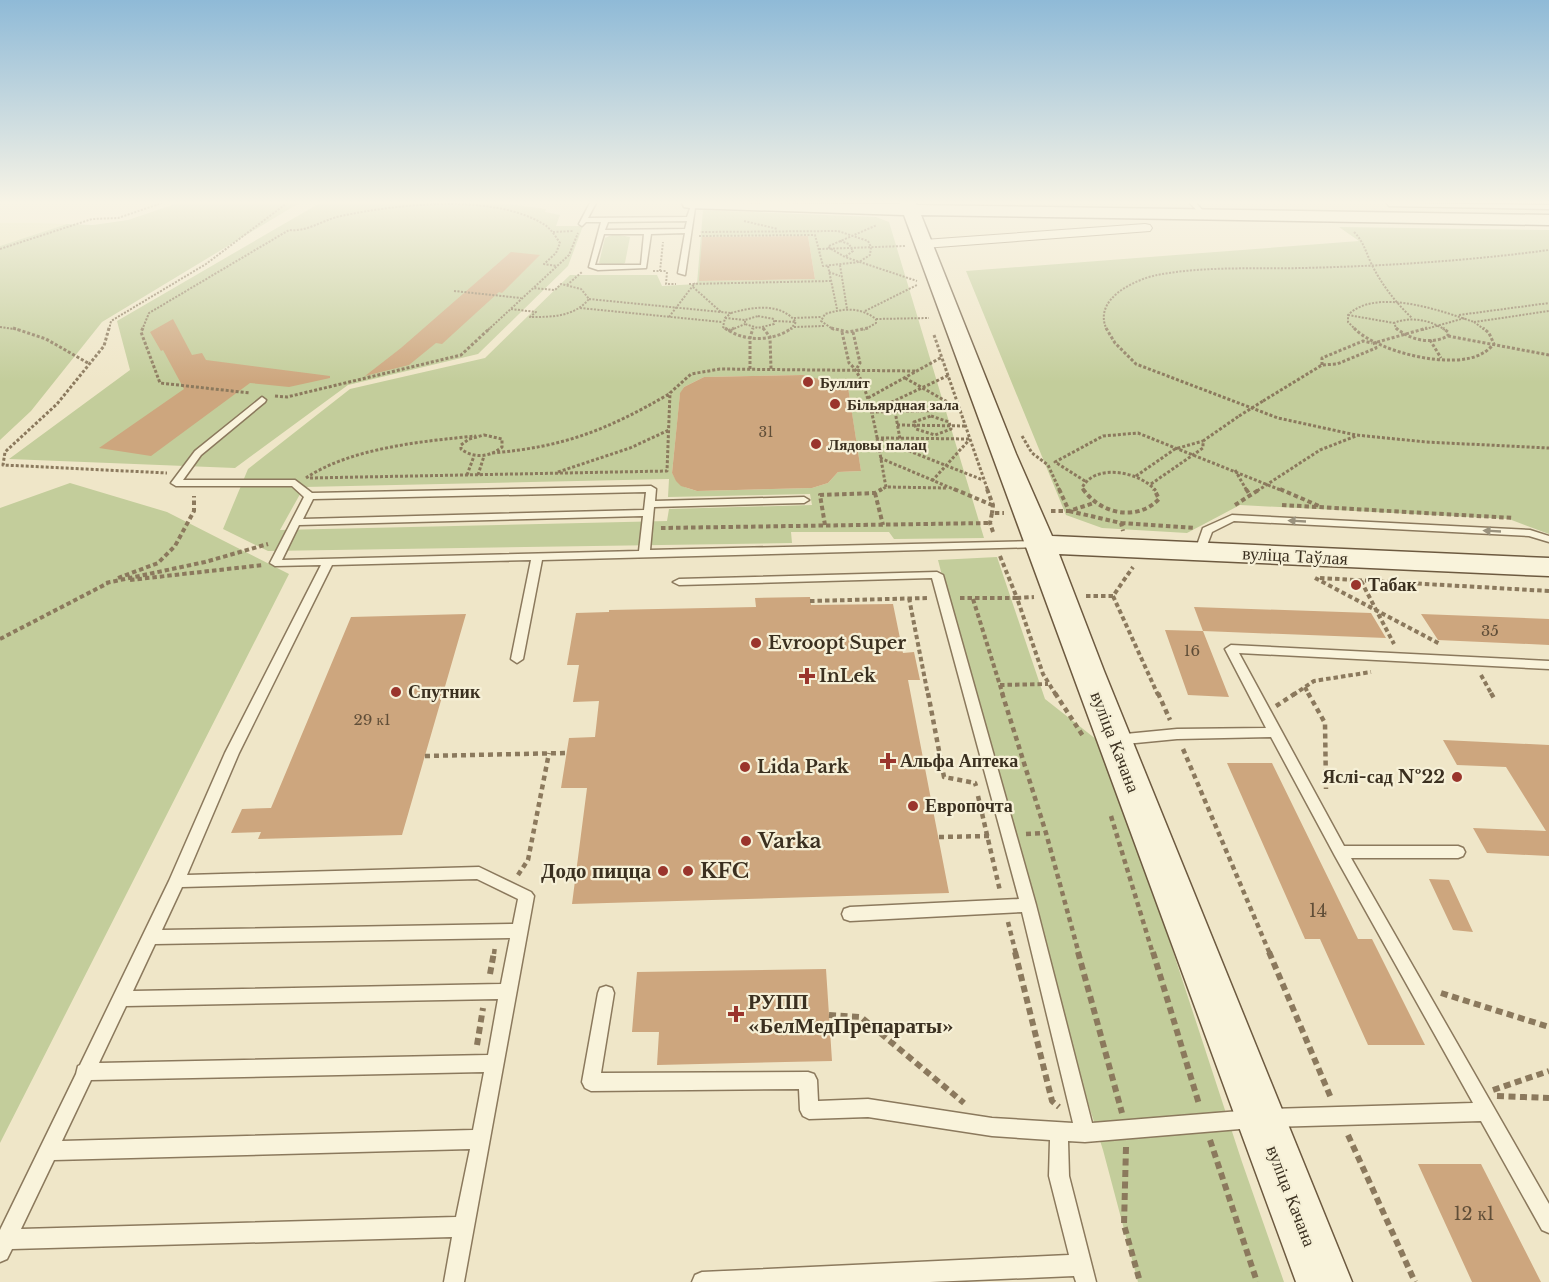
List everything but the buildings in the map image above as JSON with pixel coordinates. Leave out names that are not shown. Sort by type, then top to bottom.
[{"type":"main road","name":"вуліца Качана","points":[[918,263],[1041,544],[1099,739],[1262,1119],[1324,1282]]},
{"type":"main road","name":"вуліца Таўлая","points":[[1041,544],[1196,533],[1549,567]]},
{"type":"lane","points":[[592,263],[591,266],[598,268],[644,267],[644,263]]},
{"type":"lane","points":[[682,273],[684,263]]},
{"type":"lane","points":[[262,400],[198,453],[176,483],[295,483],[309,496],[651,489],[644,552]]},
{"type":"lane","points":[[309,496],[275,563],[644,552],[1041,544]]},
{"type":"lane","points":[[296,522],[649,509],[804,500]]},
{"type":"lane","points":[[1196,533],[1232,518],[1530,533],[1549,539]]},
{"type":"lane","points":[[517,659],[537,556]]},
{"type":"lane","points":[[328,562],[232,753],[151,937],[84,1072],[3,1246],[464,1227]]},
{"type":"lane","points":[[679,582],[937,575],[1028,905],[1085,1133]]},
{"type":"lane","points":[[1549,665],[1232,649],[1340,852],[1549,1223]]},
{"type":"lane","points":[[1099,739],[1177,734],[1275,732]]},
{"type":"lane","points":[[1340,852],[1458,852]]},
{"type":"lane","points":[[177,881],[479,873],[526,896],[454,1282]]},
{"type":"lane","points":[[850,914],[1028,905]]},
{"type":"lane","points":[[151,937],[519,931]]},
{"type":"lane","points":[[121,999],[508,991]]},
{"type":"lane","points":[[606,993],[591,1082],[808,1080],[808,1110],[868,1108],[992,1127],[1085,1133],[1482,1104]]},
{"type":"lane","points":[[84,1072],[495,1063]]},
{"type":"lane","points":[[702,1282],[1085,1274],[1059,1176],[1059,1131]]},
{"type":"lane","points":[[48,1150],[481,1139]]},
{"type":"path","points":[[183,474],[3,465],[5,452],[57,404],[104,346],[111,321],[208,263]]},
{"type":"path","points":[[234,263],[149,313],[141,332],[160,383],[252,393]]},
{"type":"path","points":[[544,263],[543,264],[557,266]]},
{"type":"path","points":[[275,396],[287,397],[461,355],[560,263]]},
{"type":"path","points":[[660,271],[661,263]]},
{"type":"path","points":[[822,263],[823,266],[854,263]]},
{"type":"path","points":[[862,263],[917,281]]},
{"type":"path","points":[[1371,263],[1396,303],[1413,319]]},
{"type":"path","points":[[1419,263],[1200,271],[1157,275],[1135,282],[1108,301],[1103,312],[1105,327],[1115,343],[1136,364],[1278,418],[1356,435],[1426,442],[1549,448]]},
{"type":"path","points":[[840,265],[847,309]]},
{"type":"path","points":[[828,266],[837,309]]},
{"type":"path","points":[[829,272],[840,276]]},
{"type":"path","points":[[865,311],[917,285],[913,272]]},
{"type":"path","points":[[666,284],[831,281]]},
{"type":"path","points":[[533,288],[555,290],[561,284],[575,286],[585,291],[589,299]]},
{"type":"path","points":[[668,317],[694,285]]},
{"type":"path","points":[[694,285],[721,313]]},
{"type":"path","points":[[833,289],[842,286]]},
{"type":"path","points":[[454,291],[522,298]]},
{"type":"path","points":[[834,296],[845,300]]},
{"type":"path","points":[[589,299],[721,313],[757,308],[779,310],[794,318],[821,317],[837,309],[865,311],[876,319],[929,318]]},
{"type":"path","points":[[510,309],[536,312],[530,317],[564,315],[580,308],[589,299]]},
{"type":"path","points":[[1136,477],[1175,448],[1189,441],[1203,441],[1322,364],[1337,364],[1376,348],[1374,343],[1352,329],[1348,322],[1348,315],[1354,309],[1364,305],[1396,303],[1428,306],[1458,315],[1474,322],[1489,333],[1494,344]]},
{"type":"path","points":[[1458,315],[1549,303]]},
{"type":"path","points":[[630,313],[638,304]]},
{"type":"path","points":[[1529,304],[1544,312]]},
{"type":"path","points":[[925,307],[993,506],[992,513]]},
{"type":"path","points":[[1514,307],[1529,314]]},
{"type":"path","points":[[580,308],[722,322]]},
{"type":"path","points":[[757,308],[759,315]]},
{"type":"path","points":[[1474,322],[1549,311]]},
{"type":"path","points":[[707,321],[713,312]]},
{"type":"path","points":[[722,322],[731,313]]},
{"type":"path","points":[[724,318],[745,320],[759,315],[770,317],[775,321],[796,322]]},
{"type":"path","points":[[1348,315],[1394,323],[1413,319],[1437,324],[1448,332],[1448,336]]},
{"type":"path","points":[[821,317],[824,326]]},
{"type":"path","points":[[722,322],[728,331],[750,338],[770,338],[789,332],[796,322],[794,318]]},
{"type":"path","points":[[1374,343],[1437,324],[1466,318]]},
{"type":"path","points":[[794,327],[824,326],[842,332],[853,332],[871,327],[876,323],[876,319]]},
{"type":"path","points":[[728,331],[745,324],[753,328],[763,328],[774,324],[775,321]]},
{"type":"path","points":[[1394,323],[1397,331],[1430,340],[1448,336],[1549,355]]},
{"type":"path","points":[[0,327],[29,333],[62,345],[88,363]]},
{"type":"path","points":[[750,369],[750,338],[753,328]]},
{"type":"path","points":[[763,328],[770,338],[771,369]]},
{"type":"path","points":[[842,332],[849,363],[857,369],[868,398],[886,487]]},
{"type":"path","points":[[853,332],[860,363],[857,369]]},
{"type":"path","points":[[844,341],[854,337]]},
{"type":"path","points":[[1430,340],[1442,358]]},
{"type":"path","points":[[1322,364],[1322,358],[1363,341],[1406,353],[1442,358],[1472,357],[1490,350],[1494,344]]},
{"type":"path","points":[[868,398],[942,357]]},
{"type":"path","points":[[476,436],[465,441],[461,449],[474,456],[530,451],[576,440],[626,420],[670,393],[681,380],[704,370],[917,371]]},
{"type":"path","points":[[871,412],[949,375]]},
{"type":"path","points":[[904,378],[924,387],[960,410]]},
{"type":"path","points":[[492,453],[502,447],[502,440],[491,435],[448,438],[398,446],[325,467],[306,478],[667,471],[670,393]]},
{"type":"path","points":[[871,412],[960,410]]},
{"type":"path","points":[[895,411],[900,439]]},
{"type":"path","points":[[914,425],[918,419],[931,416],[945,419],[952,426]]},
{"type":"path","points":[[897,425],[966,426]]},
{"type":"path","points":[[914,425],[921,432],[935,435],[948,432],[952,426]]},
{"type":"path","points":[[554,473],[630,448],[669,430]]},
{"type":"path","points":[[1019,431],[1032,453],[1048,465],[1069,511],[1094,503]]},
{"type":"path","points":[[1048,465],[1106,433],[1138,433],[1235,470],[1319,506]]},
{"type":"path","points":[[1229,508],[1320,450],[1356,435]]},
{"type":"path","points":[[876,438],[970,439]]},
{"type":"path","points":[[876,438],[984,480]]},
{"type":"path","points":[[932,481],[970,439]]},
{"type":"path","points":[[1151,484],[1203,448],[1203,441]]},
{"type":"path","points":[[478,475],[484,455]]},
{"type":"path","points":[[467,475],[474,456]]},
{"type":"path","points":[[880,458],[993,506]]},
{"type":"path","points":[[1055,462],[1085,481]]},
{"type":"path","points":[[1235,470],[1250,495]]},
{"type":"path","points":[[1106,473],[1136,477],[1151,484],[1157,492],[1159,499],[1147,510],[1120,512],[1094,503],[1086,496],[1082,488],[1085,481],[1093,476],[1106,473]]},
{"type":"path","points":[[0,639],[106,583],[158,563],[175,546],[194,511],[194,483]]},
{"type":"path","points":[[825,525],[820,495],[875,493],[886,487],[947,488]]},
{"type":"path","points":[[875,493],[883,525]]},
{"type":"path","points":[[106,583],[205,562],[288,538]]},
{"type":"path","points":[[106,583],[275,563]]},
{"type":"path","points":[[1315,578],[1473,661],[1495,700]]},
{"type":"path","points":[[1361,581],[1402,658]]},
{"type":"path","points":[[1113,596],[1177,734],[1338,1115],[1414,1282]]},
{"type":"path","points":[[909,598],[944,777],[975,783],[1052,1101],[1085,1133]]},
{"type":"path","points":[[973,598],[1046,833],[1126,1131],[1124,1225],[1140,1282]]},
{"type":"path","points":[[1017,598],[1048,684],[1099,739]]},
{"type":"path","points":[[810,601],[861,599],[861,604]]},
{"type":"path","points":[[1265,713],[1314,681],[1380,670]]},
{"type":"path","points":[[1000,685],[1048,684]]},
{"type":"path","points":[[1305,687],[1325,723],[1327,828]]},
{"type":"path","points":[[425,756],[567,753]]},
{"type":"path","points":[[1108,804],[1205,1124],[1257,1282]]},
{"type":"path","points":[[1416,985],[1549,1027]]},
{"type":"path","points":[[829,1015],[861,1017],[992,1127]]},
{"type":"path","points":[[1482,1104],[1549,1071]]},
{"type":"path","points":[[1482,1104],[1549,1098]]},
{"type":"green space","points":[[0,263],[200,263],[102,322],[31,411],[0,440]]},
{"type":"green space","points":[[217,263],[569,263],[478,354],[348,385],[235,468],[9,459],[130,370],[117,321]]},
{"type":"green space","points":[[599,263],[625,263],[619,266]]},
{"type":"green space","points":[[699,263],[701,263],[700,281],[815,279],[812,263],[901,263],[984,538],[894,539],[889,532],[791,532],[792,543],[268,551],[223,529],[248,469],[350,389],[485,358],[570,275],[657,275],[662,286],[697,284]],"holes":[[[803,375],[824,382],[826,388],[848,388],[861,471],[838,472],[828,483],[812,488],[697,491],[689,489],[677,480],[672,473],[680,394],[684,387],[704,377]],[[669,479],[668,497],[810,494],[812,505],[669,509],[667,521],[280,530],[304,487]]]},
{"type":"green space","points":[[1073,263],[1549,263],[1549,534],[1509,519],[1240,505],[1187,533],[1102,528],[1066,515],[966,271]]},
{"type":"green space","points":[[70,483],[167,512],[289,574],[0,1143],[0,508]]},
{"type":"green space","points":[[997,557],[1045,699],[1106,747],[1242,1162],[1284,1282],[1138,1282],[1103,1150],[1033,930],[938,560]]},
{"type":"place","name":"Буллит","points":[[808,382]]},
{"type":"place","name":"Більярдная зала","points":[[835,404]]},
{"type":"place","name":"Лядовы палац","points":[[816,444]]},
{"type":"place","name":"Табак","points":[[1356,585]]},
{"type":"place","name":"Evroopt Super","points":[[756,643]]},
{"type":"place","name":"InLek","points":[[807,676]]},
{"type":"place","name":"Спутник","points":[[396,692]]},
{"type":"place","name":"Альфа Аптека","points":[[888,761]]},
{"type":"place","name":"Lida Park","points":[[745,767]]},
{"type":"place","name":"Яслі-сад №22","points":[[1457,777]]},
{"type":"place","name":"Европочта","points":[[913,806]]},
{"type":"place","name":"Varka","points":[[746,841]]},
{"type":"place","name":"Додо пицца","points":[[663,871]]},
{"type":"place","name":"KFC","points":[[688,871]]},
{"type":"place","name":"РУПП «БелМедПрепараты»","points":[[736,1014]]}]
